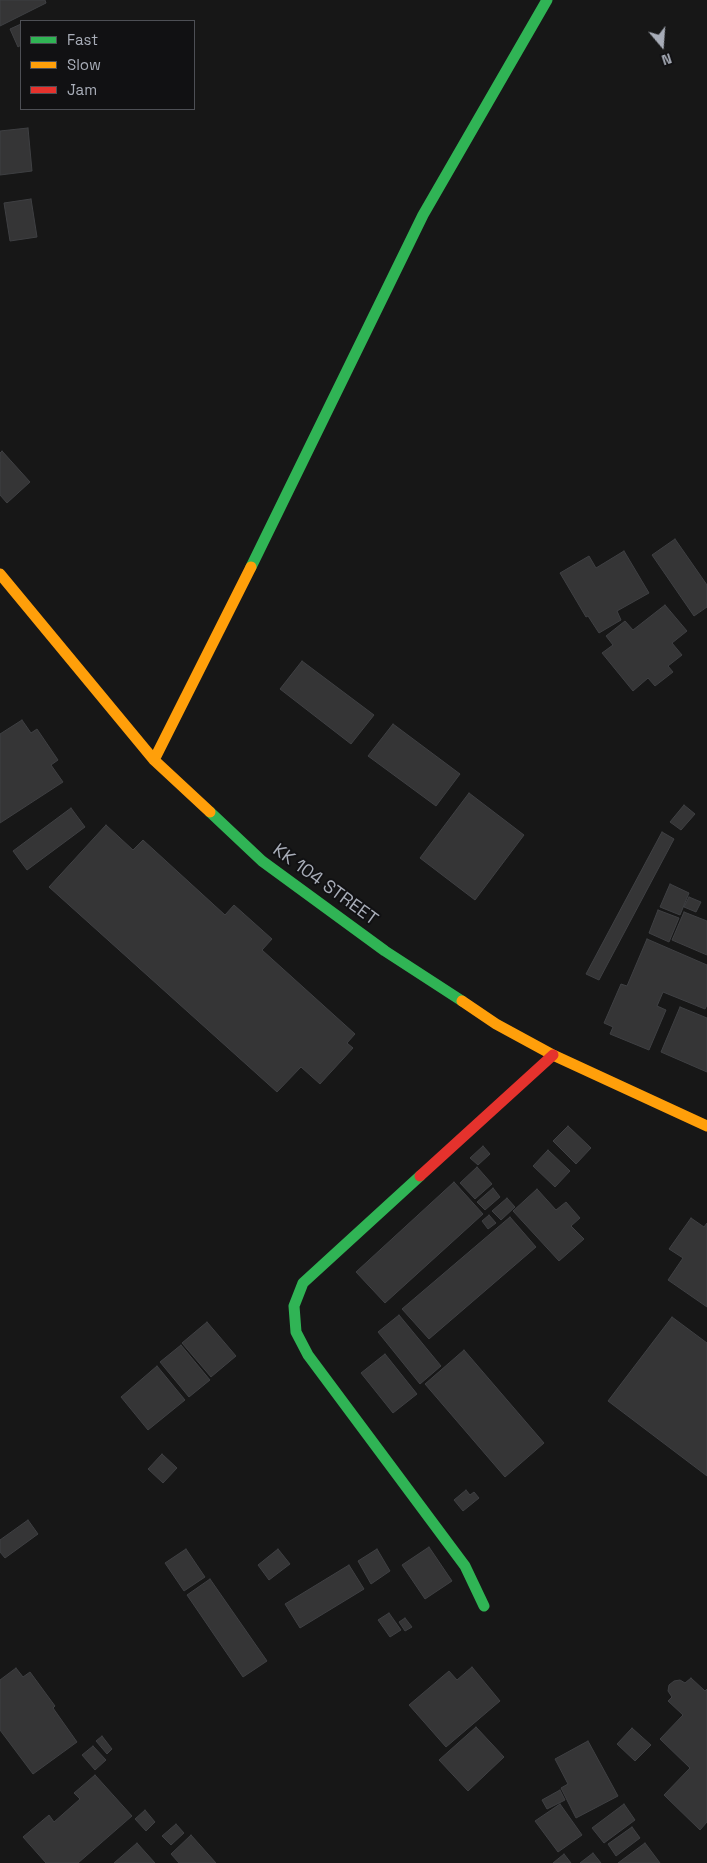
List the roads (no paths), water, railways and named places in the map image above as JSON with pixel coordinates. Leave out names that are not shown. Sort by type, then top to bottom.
[{"type":"street","points":[[154,760],[258,555],[423,215],[547,0]]},
{"type":"street","name":"KK 104 STREET","points":[[0,574],[154,760],[262,861],[385,951],[496,1024],[553,1055],[707,1126]]},
{"type":"street","points":[[484,1606],[465,1566],[308,1355],[296,1332],[294,1306],[303,1283],[553,1055]]}]
